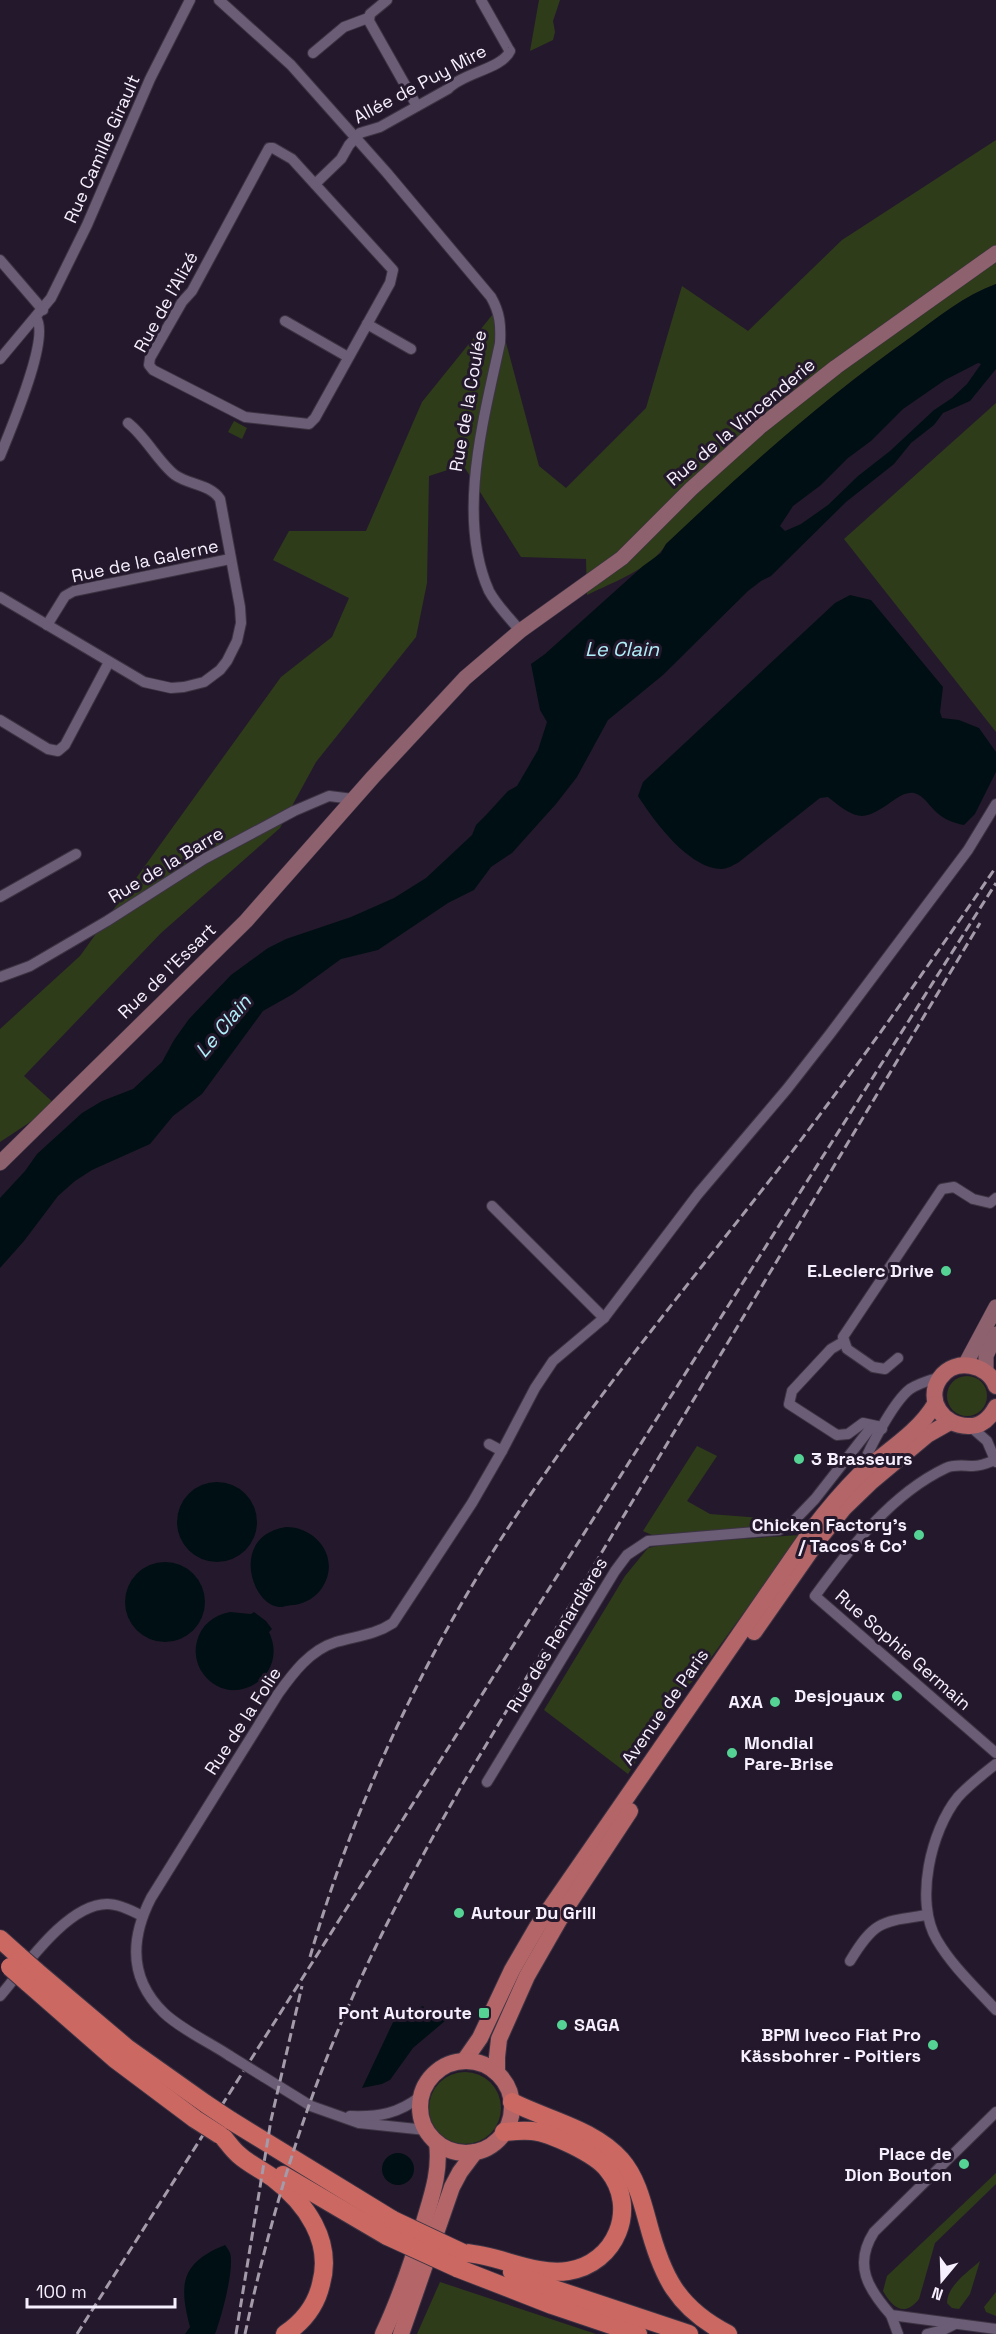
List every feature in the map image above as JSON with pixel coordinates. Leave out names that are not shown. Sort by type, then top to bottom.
[{"type":"highway","points":[[0,1939],[10,1961],[206,2104],[238,2155],[273,2178],[295,2197],[310,2215],[324,2252],[324,2272],[319,2293],[311,2308],[297,2326],[285,2334]]},
{"type":"highway","points":[[32,1976],[115,2060],[195,2119],[225,2131],[332,2205],[462,2258],[689,2334]]},
{"type":"highway","points":[[512,2102],[595,2139],[621,2160],[639,2193],[660,2263],[674,2290],[681,2301],[699,2318],[728,2334]]},
{"type":"highway","points":[[462,2258],[485,2254],[548,2271],[569,2271],[599,2258],[614,2241],[619,2231],[622,2211],[619,2191],[608,2170],[600,2162],[577,2148],[537,2132],[520,2130],[504,2132]]},
{"type":"highway","points":[[462,2258],[552,2305],[638,2334]]},
{"type":"main road","name":"Rue de la Vincenderie","points":[[520,631],[622,558],[690,489],[761,426],[836,367],[996,253]]},
{"type":"main road","points":[[353,799],[465,678],[520,631]]},
{"type":"main road","name":"Rue de l'Essart","points":[[0,1163],[246,921],[353,799]]},
{"type":"main road","points":[[965,1365],[996,1307]]},
{"type":"main road","points":[[993,1379],[986,1356],[996,1334]]},
{"type":"main road","points":[[992,1412],[980,1424],[971,1427],[950,1422],[941,1415],[935,1404],[935,1390],[940,1377],[952,1368],[965,1365],[976,1366],[993,1379]]},
{"type":"main road","name":"Avenue de Paris","points":[[464,2061],[480,2038],[521,1952],[584,1856],[811,1531],[834,1500],[860,1474],[923,1421],[935,1404]]},
{"type":"main road","name":"Avenue de Paris","points":[[497,2073],[496,2057],[499,2038],[537,1956],[595,1861],[670,1752],[832,1522],[879,1475],[927,1435],[950,1422]]},
{"type":"main road","points":[[476,2062],[497,2073],[509,2092],[512,2102],[512,2114],[504,2132],[491,2146],[475,2152],[455,2152],[437,2143],[426,2130],[420,2110],[421,2096],[426,2084],[441,2068],[451,2063],[476,2062]]},
{"type":"main road","points":[[383,2334],[413,2259],[436,2184],[437,2143]]},
{"type":"main road","points":[[400,2334],[452,2187],[475,2152]]},
{"type":"street","name":"Rue Camille Girault","points":[[0,359],[51,298],[87,225],[150,79],[190,0]]},
{"type":"street","name":"Rue de la Coulée","points":[[219,0],[291,64],[491,297],[497,309],[501,324],[500,343],[474,472],[477,539],[486,582],[495,601],[520,631]]},
{"type":"street","points":[[313,53],[344,27],[368,18],[387,0]]},
{"type":"street","name":"Allée de Puy Mire","points":[[356,137],[365,131],[380,127],[448,89],[462,78],[479,72],[509,55],[508,48],[481,0]]},
{"type":"street","points":[[368,18],[417,106]]},
{"type":"street","points":[[315,184],[341,159],[356,137]]},
{"type":"street","name":"Rue de l'Alizé","points":[[269,148],[290,157],[393,270],[390,283],[367,324],[313,422],[303,424],[245,417],[153,370],[148,365],[182,302],[192,291],[215,244],[269,148]]},
{"type":"street","points":[[0,260],[39,314],[40,337],[0,456]]},
{"type":"street","points":[[285,321],[348,357]]},
{"type":"street","points":[[367,324],[411,349]]},
{"type":"street","points":[[0,597],[144,682],[158,686],[194,686],[211,678],[227,661],[240,631],[240,607],[218,497],[211,490],[173,473],[140,432],[128,423]]},
{"type":"street","name":"Rue de la Galerne","points":[[47,625],[65,596],[74,591],[230,559]]},
{"type":"street","points":[[0,720],[48,749],[58,751],[65,745],[109,662]]},
{"type":"street","name":"Rue de la Barre","points":[[0,977],[30,966],[107,921],[204,859],[294,811],[329,796],[353,799]]},
{"type":"street","name":"Rue de la Folie","points":[[426,2130],[405,2126],[369,2125],[305,2103],[174,2021],[165,2014],[149,1994],[140,1974],[135,1953],[137,1931],[142,1916],[161,1879],[294,1672],[312,1654],[333,1643],[380,1632],[393,1623],[491,1472],[535,1388],[553,1361],[604,1318],[698,1194],[830,1034],[968,850],[996,804]]},
{"type":"street","points":[[0,897],[76,854]]},
{"type":"street","points":[[880,1427],[863,1423],[848,1434],[831,1433],[789,1404],[792,1391],[831,1349],[843,1342],[846,1332],[942,1190],[954,1187],[972,1199],[990,1203],[996,1198]]},
{"type":"street","points":[[492,1206],[604,1318]]},
{"type":"street","points":[[843,1342],[847,1349],[879,1369],[891,1366],[898,1358]]},
{"type":"street","name":"Rue des Renardières","points":[[860,1474],[864,1458],[880,1427],[909,1390],[921,1383],[940,1377]]},
{"type":"street","points":[[987,1441],[992,1412]]},
{"type":"street","name":"Rue des Renardières","points":[[488,1782],[627,1554],[648,1541],[779,1530],[791,1524],[815,1499],[865,1434],[880,1427]]},
{"type":"street","points":[[971,1427],[987,1441],[996,1461]]},
{"type":"street","points":[[489,1444],[502,1451]]},
{"type":"street","name":"Rue Sophie Germain","points":[[996,1461],[982,1465],[947,1467],[909,1491],[860,1539],[815,1596],[996,1753]]},
{"type":"street","points":[[996,1764],[957,1798],[944,1819],[933,1850],[927,1885],[927,1915],[935,1938],[948,1957],[996,2010]]},
{"type":"street","points":[[0,1996],[57,1930],[76,1914],[97,1905],[107,1904],[118,1905],[142,1916]]},
{"type":"street","points":[[850,1961],[871,1930],[894,1920],[927,1915]]},
{"type":"street","name":"Rue de la Folie","points":[[338,2116],[387,2115],[408,2106],[421,2096]]},
{"type":"street","points":[[898,2334],[891,2315],[873,2293],[867,2281],[864,2268],[868,2242],[874,2232],[996,2112]]},
{"type":"street","points":[[891,2315],[996,2329]]},
{"type":"street","points":[[927,2334],[943,2331],[955,2324]]},
{"type":"green space","points":[[539,0],[560,0],[553,21],[555,32],[553,40],[530,51]]},
{"type":"green space","points":[[996,140],[996,284],[973,294],[952,308],[815,410],[642,568],[587,595],[586,559],[521,557],[463,465],[429,476],[427,583],[416,637],[316,762],[280,828],[161,933],[24,1076],[56,1105],[0,1142],[0,1029],[80,956],[281,677],[332,637],[349,598],[273,560],[289,531],[366,531],[422,402],[497,309],[539,466],[566,488],[646,408],[682,286],[748,331],[842,240]]},
{"type":"green space","points":[[996,403],[996,732],[844,539]]},
{"type":"green space","points":[[234,421],[247,428],[242,439],[228,432]]},
{"type":"green space","points":[[967,1376],[981,1382],[987,1396],[981,1410],[967,1416],[953,1410],[947,1396],[953,1382]]},
{"type":"green space","points":[[697,1446],[717,1456],[687,1501],[710,1514],[774,1519],[783,1525],[772,1528],[652,1535],[643,1531]]},
{"type":"green space","points":[[800,1535],[697,1677],[678,1695],[628,1774],[544,1710],[625,1576],[648,1548],[667,1544]]},
{"type":"green space","points":[[465,2072],[485,2078],[495,2088],[501,2108],[495,2128],[485,2138],[465,2144],[445,2138],[435,2128],[429,2108],[435,2088],[445,2078]]},
{"type":"green space","points":[[996,2173],[996,2184],[935,2243],[919,2299],[908,2308],[894,2306],[883,2291],[887,2276]]},
{"type":"green space","points":[[980,2261],[970,2294],[959,2309],[952,2308],[947,2303],[950,2291]]},
{"type":"green space","points":[[440,2282],[596,2334],[417,2334]]},
{"type":"green space","points":[[996,2292],[996,2316],[986,2312],[984,2307]]},
{"type":"water","name":"Le Clain","points":[[996,284],[996,369],[970,401],[943,413],[934,425],[911,443],[894,464],[846,502],[771,576],[748,591],[663,675],[608,720],[577,777],[556,804],[512,853],[491,867],[474,890],[448,903],[378,950],[341,959],[293,994],[263,1011],[202,1094],[173,1116],[150,1144],[92,1170],[75,1181],[58,1196],[0,1268],[0,1198],[37,1154],[82,1113],[102,1101],[133,1089],[162,1062],[189,1019],[231,975],[268,948],[394,898],[426,878],[472,835],[476,825],[508,791],[517,786],[538,750],[547,722],[540,710],[531,664],[643,566],[661,553],[666,544],[695,517],[815,410],[941,315]],"holes":[[[978,363],[981,364],[967,384],[952,398],[934,410],[828,505],[801,524],[785,531],[780,526],[793,506],[871,441],[903,409],[945,380]]]},
{"type":"water","points":[[850,595],[871,600],[943,687],[940,712],[942,718],[959,720],[979,728],[996,752],[996,772],[975,814],[964,825],[952,822],[938,814],[923,798],[914,793],[903,795],[877,811],[862,816],[855,815],[828,797],[820,798],[733,866],[722,869],[697,861],[663,830],[638,796],[643,782],[835,603]]},
{"type":"water","points":[[217,1482],[232,1485],[245,1494],[254,1507],[257,1522],[254,1537],[245,1550],[232,1559],[217,1562],[202,1559],[189,1550],[180,1537],[177,1522],[180,1507],[189,1494],[202,1485]]},
{"type":"water","points":[[286,1527],[298,1528],[316,1539],[323,1547],[329,1567],[327,1577],[317,1594],[303,1603],[282,1607],[271,1605],[262,1597],[251,1571],[251,1557],[257,1544],[268,1533]]},
{"type":"water","points":[[165,1562],[180,1565],[193,1574],[202,1587],[205,1602],[202,1617],[193,1630],[180,1639],[165,1642],[150,1639],[137,1630],[128,1617],[125,1602],[128,1587],[137,1574],[150,1565]]},
{"type":"water","points":[[230,1612],[251,1614],[254,1612],[266,1621],[272,1629],[269,1632],[274,1649],[272,1663],[265,1676],[254,1685],[227,1690],[214,1684],[202,1672],[198,1665],[196,1649],[199,1635],[205,1626],[214,1618]]},
{"type":"water","points":[[423,2006],[426,2012],[448,2007],[452,2015],[413,2048],[390,2080],[362,2088],[395,2018]]},
{"type":"water","points":[[398,2153],[409,2158],[414,2169],[409,2180],[398,2185],[387,2180],[382,2169],[387,2158]]},
{"type":"water","points":[[225,2245],[230,2253],[231,2270],[224,2306],[215,2334],[185,2334],[190,2327],[184,2299],[186,2277],[199,2260]]},
{"type":"railway","points":[[310,1957],[328,1899],[371,1785],[423,1674],[483,1567],[581,1423],[791,1153],[946,940],[996,867]]},
{"type":"railway","points":[[77,2334],[996,883]]},
{"type":"railway","points":[[245,2334],[277,2205],[319,2078],[353,1996],[405,1889],[462,1785],[980,923]]},
{"type":"railway","points":[[236,2334],[271,2120],[302,1986]]},
{"type":"place","name":"E.Leclerc Drive","points":[[946,1271]]},
{"type":"place","name":"3 Brasseurs","points":[[799,1459]]},
{"type":"place","name":"Chicken Factory's / Tacos & Co'","points":[[919,1535]]},
{"type":"place","name":"Desjoyaux","points":[[897,1696]]},
{"type":"place","name":"AXA","points":[[775,1702]]},
{"type":"place","name":"Mondial Pare-Brise","points":[[732,1753]]},
{"type":"place","name":"Autour Du Grill","points":[[459,1913]]},
{"type":"place","name":"Pont Autoroute","points":[[484,2013]]},
{"type":"place","name":"SAGA","points":[[562,2025]]},
{"type":"place","name":"BPM Iveco Fiat Pro Kässbohrer - Poitiers","points":[[933,2045]]},
{"type":"place","name":"Place de Dion Bouton","points":[[964,2164]]}]
